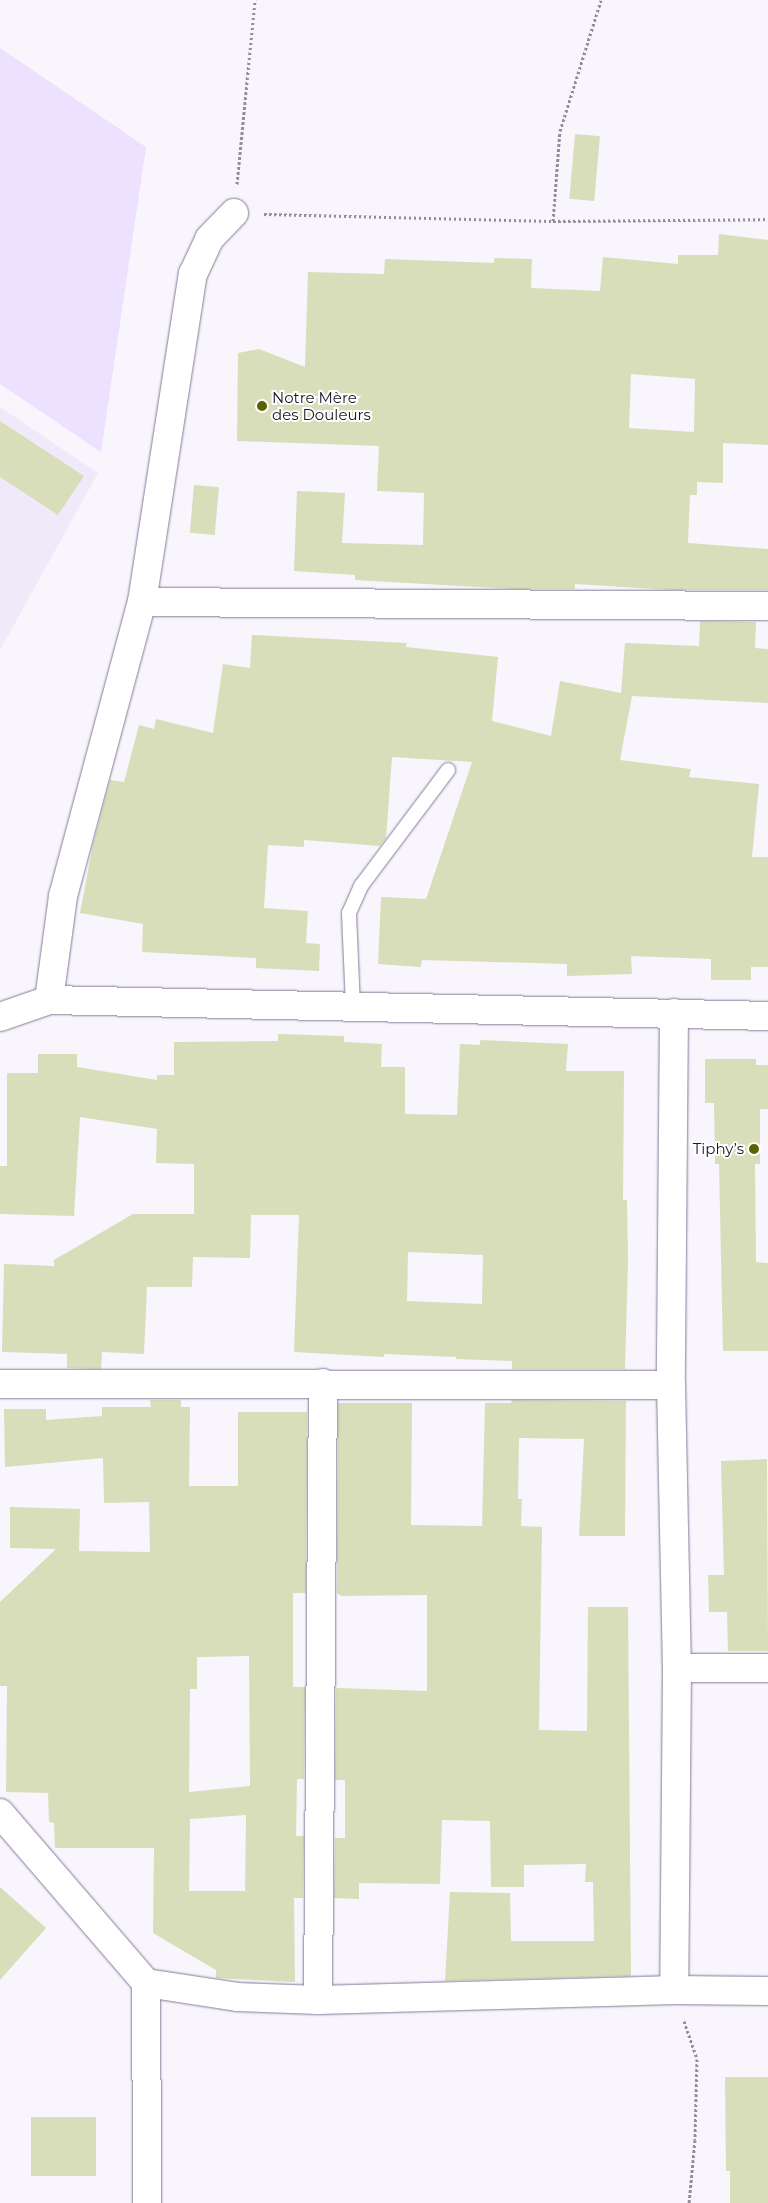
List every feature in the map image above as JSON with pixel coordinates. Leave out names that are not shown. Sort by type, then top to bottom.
[{"type":"street","points":[[49,1000],[63,896],[142,602],[193,274],[209,239],[234,213]]},
{"type":"street","points":[[142,602],[768,606]]},
{"type":"street","points":[[0,1017],[49,1000],[768,1016]]},
{"type":"street","points":[[674,1013],[671,1385],[677,1668],[674,1990]]},
{"type":"street","points":[[318,2000],[323,1383]]},
{"type":"street","points":[[0,1384],[671,1385]]},
{"type":"street","points":[[677,1668],[768,1668]]},
{"type":"street","points":[[0,1813],[146,1983],[147,2203]]},
{"type":"street","points":[[146,1983],[236,1997],[318,2000],[674,1990],[768,1991]]},
{"type":"lane","points":[[353,1006],[349,913],[361,886],[448,770]]},
{"type":"path","points":[[255,0],[234,213],[552,221],[768,219]]},
{"type":"path","points":[[552,221],[560,131],[601,0]]},
{"type":"path","points":[[674,1990],[697,2059],[695,2140],[689,2203]]},
{"type":"shaded area","points":[[0,48],[146,147],[101,452],[0,384]]},
{"type":"shaded area","points":[[0,407],[98,473],[0,650]]},
{"type":"building","points":[[575,134],[600,136],[594,201],[569,199]]},
{"type":"building","points":[[719,234],[768,240],[768,445],[723,443],[723,483],[697,482],[697,495],[690,495],[688,543],[768,549],[768,590],[671,590],[575,584],[575,589],[513,589],[355,580],[355,575],[294,571],[297,491],[345,493],[342,543],[423,545],[424,493],[377,491],[379,446],[237,441],[238,353],[259,349],[305,367],[308,272],[384,274],[385,259],[494,263],[494,258],[532,259],[531,288],[600,291],[603,257],[678,264],[678,255],[718,255]],"holes":[[[631,374],[695,379],[694,432],[629,428]]]},
{"type":"building","points":[[0,421],[84,476],[58,515],[0,477]]},
{"type":"building","points":[[194,485],[219,487],[215,535],[190,533]]},
{"type":"building","points":[[700,621],[756,622],[755,648],[768,649],[768,703],[632,696],[620,760],[691,769],[689,777],[759,784],[752,857],[768,857],[768,967],[751,967],[751,980],[711,980],[711,959],[631,956],[632,974],[567,976],[567,964],[422,960],[421,967],[378,964],[381,897],[426,899],[472,762],[392,757],[386,838],[380,846],[304,840],[304,847],[268,845],[264,908],[308,911],[306,943],[320,944],[319,971],[256,968],[256,958],[142,952],[143,924],[80,913],[93,844],[110,780],[124,782],[139,725],[154,729],[156,719],[213,733],[223,664],[250,668],[252,635],[407,643],[406,647],[498,657],[492,721],[551,736],[560,681],[621,693],[625,643],[699,646]]},
{"type":"building","points":[[278,1034],[344,1036],[344,1042],[382,1044],[381,1067],[405,1067],[405,1114],[457,1115],[460,1044],[480,1045],[480,1040],[568,1044],[566,1071],[624,1071],[623,1200],[627,1200],[628,1261],[625,1369],[512,1369],[512,1361],[384,1354],[384,1357],[294,1352],[299,1215],[251,1215],[250,1258],[193,1257],[192,1287],[147,1287],[144,1354],[102,1352],[101,1369],[67,1368],[67,1354],[2,1352],[4,1264],[54,1266],[54,1260],[133,1214],[194,1214],[194,1164],[156,1163],[157,1129],[80,1117],[74,1216],[0,1214],[0,1166],[7,1166],[7,1073],[38,1073],[38,1054],[77,1054],[77,1067],[157,1080],[157,1075],[174,1075],[174,1042],[278,1041]],"holes":[[[408,1252],[483,1255],[482,1304],[407,1301]]]},
{"type":"building","points":[[705,1059],[756,1059],[756,1065],[768,1065],[768,1109],[760,1109],[760,1164],[755,1164],[756,1262],[768,1263],[768,1351],[723,1351],[719,1164],[715,1164],[714,1103],[705,1103]]},
{"type":"building","points":[[150,1400],[181,1400],[181,1407],[190,1407],[189,1486],[238,1486],[238,1412],[307,1412],[306,1593],[293,1593],[293,1687],[305,1687],[304,1779],[297,1779],[296,1836],[304,1836],[303,1898],[294,1898],[295,1982],[216,1978],[216,1970],[153,1933],[154,1848],[55,1848],[54,1823],[49,1822],[48,1793],[6,1792],[7,1686],[0,1686],[0,1602],[56,1549],[10,1548],[10,1507],[80,1509],[79,1551],[150,1552],[149,1502],[104,1503],[103,1458],[5,1467],[4,1409],[46,1409],[46,1420],[102,1416],[102,1407],[151,1407]],"holes":[[[249,1656],[250,1786],[189,1792],[190,1689],[197,1689],[197,1657]],[[246,1815],[245,1891],[189,1891],[190,1819]]]},
{"type":"building","points":[[512,1400],[626,1401],[625,1536],[579,1536],[584,1439],[519,1438],[518,1499],[522,1499],[521,1526],[542,1527],[539,1730],[587,1731],[588,1607],[628,1607],[631,1976],[445,1981],[450,1892],[510,1893],[511,1941],[594,1941],[593,1882],[585,1882],[586,1864],[524,1865],[524,1887],[491,1887],[490,1821],[442,1820],[440,1884],[359,1883],[359,1899],[334,1898],[335,1838],[345,1838],[345,1780],[335,1780],[336,1688],[427,1691],[427,1595],[341,1596],[337,1593],[338,1403],[412,1403],[411,1525],[482,1526],[485,1403],[511,1403]]},
{"type":"building","points":[[767,1459],[768,1651],[728,1651],[727,1612],[709,1612],[708,1575],[724,1575],[721,1461]]},
{"type":"building","points":[[0,1887],[46,1928],[0,1980]]},
{"type":"building","points":[[725,2077],[768,2077],[768,2203],[730,2203],[730,2171],[726,2171]]},
{"type":"building","points":[[31,2117],[96,2117],[96,2176],[31,2176]]},
{"type":"place","name":"Notre Mère des Douleurs","points":[[262,406]]},
{"type":"place","name":"Tiphy’s","points":[[754,1149]]}]
